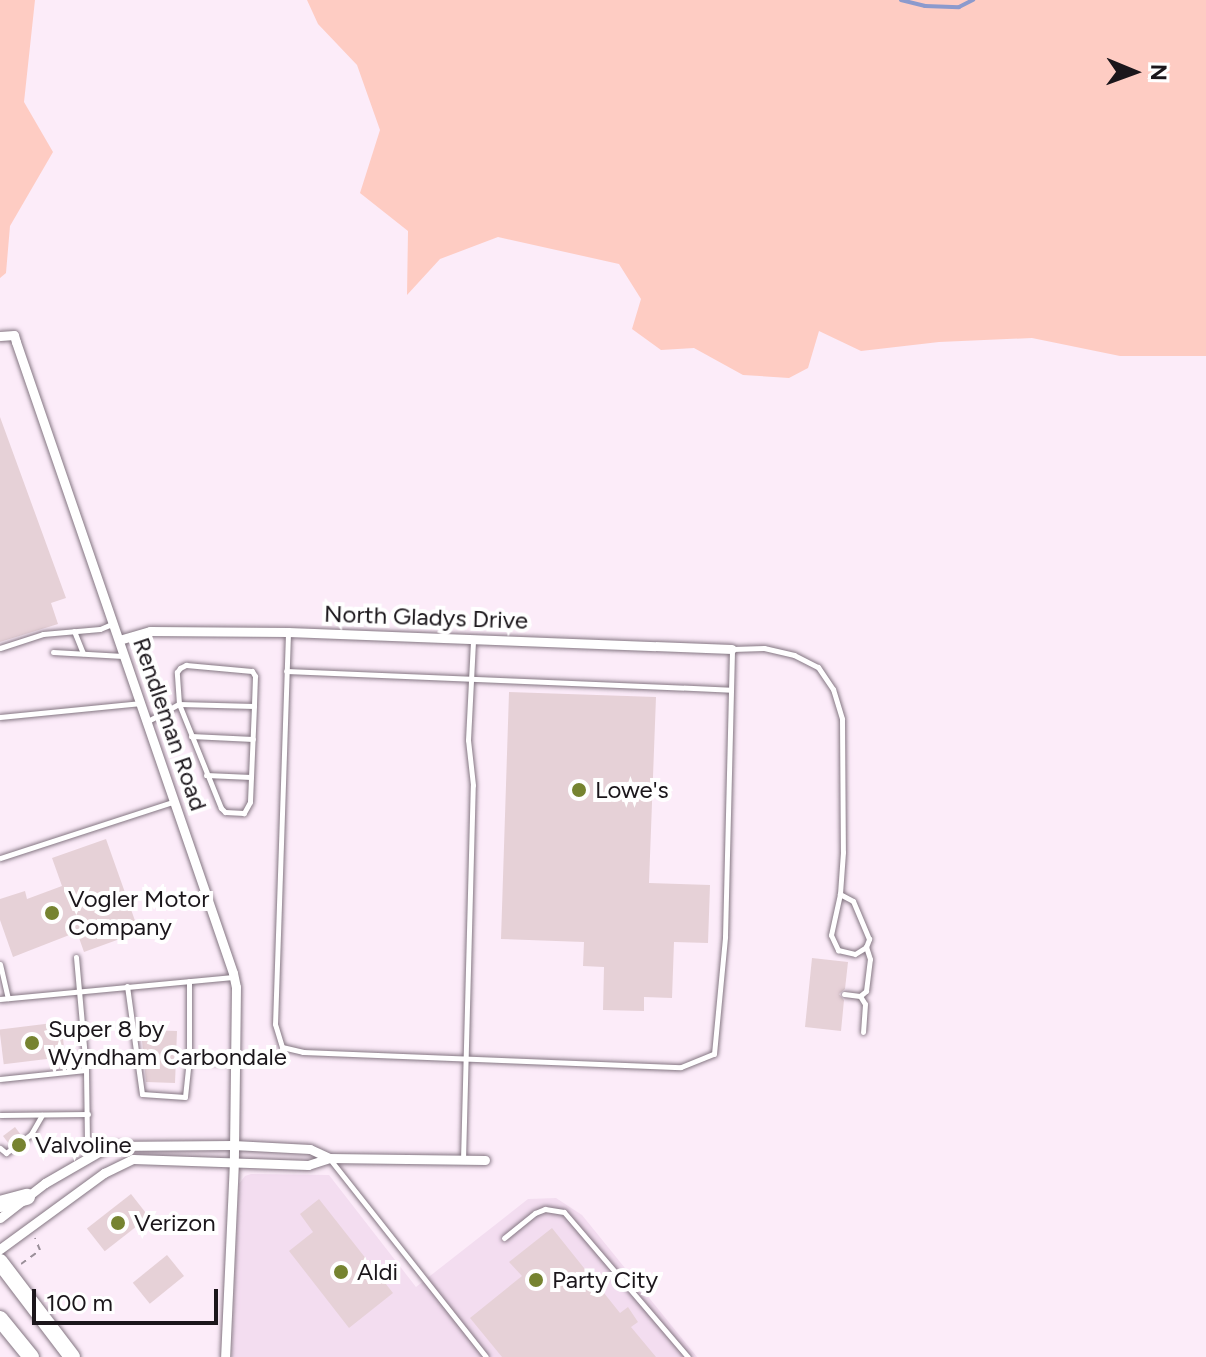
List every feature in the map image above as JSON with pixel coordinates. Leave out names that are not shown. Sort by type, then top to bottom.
[{"type":"highway","points":[[0,1204],[27,1197]]},
{"type":"highway","points":[[0,1262],[72,1357]]},
{"type":"highway","points":[[0,1319],[31,1357]]},
{"type":"street","name":"Rendleman Road","points":[[2,336],[14,335],[234,977],[234,1161],[225,1357]]},
{"type":"street","name":"North Gladys Drive","points":[[119,640],[150,631],[288,632],[732,649]]},
{"type":"street","points":[[0,1218],[92,1154],[109,1146],[233,1145],[310,1149],[329,1158]]},
{"type":"street","points":[[0,1249],[104,1173],[133,1159],[308,1165],[329,1158],[485,1160]]},
{"type":"lane","points":[[0,648],[43,634],[100,629],[114,623]]},
{"type":"lane","points":[[74,631],[83,653]]},
{"type":"lane","points":[[288,632],[275,1024],[278,1042],[290,1051],[681,1067],[714,1054],[725,937],[732,649],[764,648],[794,655],[818,667],[833,689],[842,719],[844,765],[840,894],[831,935],[838,950],[855,954],[866,947]]},
{"type":"lane","points":[[463,1160],[473,785],[468,740],[473,639]]},
{"type":"lane","points":[[53,652],[125,656]]},
{"type":"lane","points":[[186,665],[252,671],[255,676],[249,808],[244,813],[225,812],[206,775],[179,704],[177,672],[186,665]]},
{"type":"lane","points":[[286,671],[731,690]]},
{"type":"lane","points":[[0,717],[141,703]]},
{"type":"lane","points":[[148,721],[179,704],[254,706]]},
{"type":"lane","points":[[191,736],[253,739]]},
{"type":"lane","points":[[206,775],[251,777]]},
{"type":"lane","points":[[0,858],[176,801]]},
{"type":"lane","points":[[840,894],[853,901],[869,939],[866,947],[870,975],[866,991],[860,996],[844,994]]},
{"type":"lane","points":[[76,957],[86,1070],[87,1140],[92,1154]]},
{"type":"lane","points":[[0,964],[8,998]]},
{"type":"lane","points":[[0,999],[234,977]]},
{"type":"lane","points":[[127,986],[142,1094],[185,1097],[189,1060],[189,981]]},
{"type":"lane","points":[[860,996],[865,1004],[863,1032]]},
{"type":"lane","points":[[189,1060],[233,1062]]},
{"type":"lane","points":[[0,1079],[86,1070]]},
{"type":"lane","points":[[0,1115],[88,1114]]},
{"type":"lane","points":[[0,1148],[6,1153],[31,1134],[42,1115]]},
{"type":"lane","points":[[329,1158],[486,1357]]},
{"type":"lane","points":[[504,1238],[535,1213],[545,1209],[564,1212],[688,1357]]},
{"type":"path","points":[[30,1258],[40,1250],[36,1239]]},
{"type":"shaded area","points":[[0,0],[35,0],[24,102],[53,152],[10,226],[6,273],[0,278]]},
{"type":"shaded area","points":[[307,0],[1206,0],[1206,356],[1120,356],[1032,338],[939,342],[861,351],[819,331],[808,368],[789,378],[743,375],[694,348],[661,350],[632,329],[641,299],[619,264],[498,237],[440,259],[407,295],[408,231],[360,193],[380,130],[357,65],[318,24]]},
{"type":"shaded area","points":[[251,1174],[329,1175],[416,1287],[528,1199],[556,1198],[582,1215],[697,1357],[232,1357],[239,1184]]},
{"type":"building","points":[[0,417],[66,598],[51,603],[58,624],[0,642]]},
{"type":"building","name":"Lowe's","points":[[509,692],[656,697],[649,883],[710,885],[708,943],[674,942],[672,998],[644,997],[644,1011],[603,1010],[604,967],[583,966],[584,942],[501,939]]},
{"type":"building","points":[[106,839],[139,932],[84,952],[77,932],[13,957],[0,920],[0,899],[25,891],[27,899],[62,886],[52,858]]},
{"type":"building","points":[[812,958],[848,962],[845,989],[839,994],[844,1000],[841,1031],[805,1027]]},
{"type":"building","name":"Super 8 by Wyndham Carbondale","points":[[61,1022],[65,1057],[4,1064],[0,1029]]},
{"type":"building","points":[[141,1030],[177,1031],[175,1083],[146,1082]]},
{"type":"building","points":[[15,1127],[21,1135],[9,1144],[3,1136]]},
{"type":"building","name":"Verizon","points":[[131,1194],[149,1217],[105,1251],[87,1228]]},
{"type":"building","name":"Aldi","points":[[319,1199],[393,1293],[349,1328],[289,1251],[313,1232],[300,1214]]},
{"type":"building","points":[[552,1228],[620,1313],[628,1307],[638,1322],[631,1327],[656,1357],[502,1357],[470,1318],[522,1276],[509,1262]]},
{"type":"building","points":[[167,1255],[184,1276],[150,1304],[133,1283]]},
{"type":"waterway","points":[[901,0],[925,6],[959,7],[973,0]]},
{"type":"place","name":"Lowe's","points":[[579,790]]},
{"type":"place","name":"Vogler Motor Company","points":[[52,913]]},
{"type":"place","name":"Super 8 by Wyndham Carbondale","points":[[32,1043]]},
{"type":"place","name":"Valvoline","points":[[19,1145]]},
{"type":"place","name":"Verizon","points":[[118,1223]]},
{"type":"place","name":"Aldi","points":[[341,1272]]},
{"type":"place","name":"Party City","points":[[536,1280]]}]
